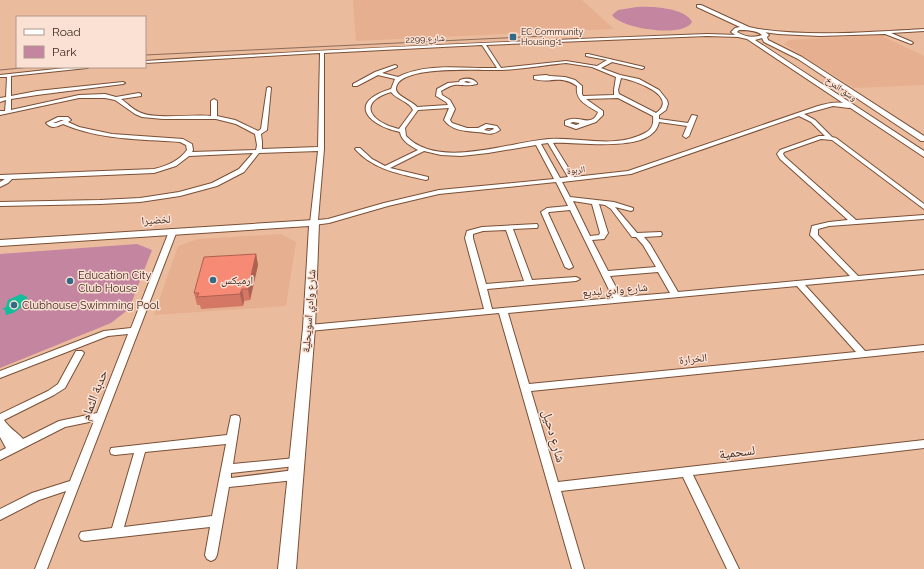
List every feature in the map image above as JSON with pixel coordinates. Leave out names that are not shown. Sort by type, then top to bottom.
[{"type":"street","points":[[751,29],[698,5],[735,26],[735,30],[739,36],[765,36],[779,33]]},
{"type":"street","points":[[735,30],[751,29]]},
{"type":"street","name":"وسق المرخ","points":[[751,29],[758,30],[765,36],[766,41],[800,58],[924,139]]},
{"type":"street","name":"شارع 2299","points":[[706,35],[735,30]]},
{"type":"street","points":[[758,30],[779,33],[827,35],[924,30]]},
{"type":"street","points":[[885,32],[911,43]]},
{"type":"street","name":"شارع 2299","points":[[146,62],[545,41],[706,35],[739,36]]},
{"type":"street","points":[[545,41],[559,36],[580,40]]},
{"type":"street","name":"وسق المرخ","points":[[747,37],[924,156]]},
{"type":"street","points":[[484,45],[500,69]]},
{"type":"street","name":"شارع وادي اسويحلية","points":[[287,569],[309,328],[314,223],[321,149],[322,52]]},
{"type":"street","points":[[588,55],[642,68]]},
{"type":"street","points":[[599,67],[611,60]]},
{"type":"street","points":[[566,62],[583,63],[599,67],[619,76],[642,81],[660,93],[664,98],[665,106],[656,118],[656,126],[647,135],[629,141],[549,142],[462,154],[447,154],[424,149],[409,142],[403,136],[402,132],[405,124],[414,113],[415,109],[412,104],[398,96],[393,90],[394,84],[399,79],[416,72],[435,69],[500,69],[566,62]]},
{"type":"street","points":[[355,85],[377,73],[395,66]]},
{"type":"street","points":[[0,76],[77,68]]},
{"type":"street","points":[[377,73],[399,79]]},
{"type":"street","points":[[8,112],[10,98],[8,91],[9,75]]},
{"type":"street","points":[[618,96],[616,90],[619,76]]},
{"type":"street","points":[[549,78],[564,78],[576,82],[580,86],[579,94],[582,98],[601,112],[600,117],[597,120],[583,123]]},
{"type":"street","points":[[0,100],[37,93],[123,83]]},
{"type":"street","points":[[461,83],[446,85],[439,90],[439,96],[448,101],[451,106],[447,120],[450,124],[466,130],[481,130]]},
{"type":"street","points":[[258,133],[264,130],[269,88]]},
{"type":"street","points":[[393,90],[378,94],[370,102],[368,112],[372,120],[382,126],[402,132]]},
{"type":"street","points":[[0,112],[8,112],[53,102],[87,97],[105,96],[117,98],[139,95]]},
{"type":"street","points":[[582,98],[618,96],[656,118],[690,125]]},
{"type":"street","points":[[117,98],[140,114],[155,117],[225,119],[236,122],[258,133]]},
{"type":"street","name":"الربوة","points":[[314,223],[329,221],[386,204],[439,192],[614,176],[642,170],[841,100]]},
{"type":"street","points":[[214,101],[214,118]]},
{"type":"street","name":"الربوة","points":[[833,104],[849,106]]},
{"type":"street","points":[[415,109],[451,106]]},
{"type":"street","points":[[800,114],[813,121],[831,138],[924,207]]},
{"type":"street","points":[[686,136],[694,116]]},
{"type":"street","points":[[65,123],[77,128],[112,136],[181,140],[189,144],[190,150],[188,154]]},
{"type":"street","points":[[0,204],[144,200],[174,196],[210,187],[235,174],[251,162],[258,151],[260,144],[258,133]]},
{"type":"street","points":[[831,138],[821,137],[782,151],[781,156],[854,222]]},
{"type":"street","points":[[549,142],[572,179]]},
{"type":"street","points":[[538,143],[559,181],[618,300]]},
{"type":"street","points":[[0,185],[5,178],[23,176],[154,171],[169,167],[188,154],[321,149]]},
{"type":"street","points":[[358,149],[370,160],[385,168],[426,178]]},
{"type":"street","points":[[385,168],[424,149]]},
{"type":"street","points":[[551,167],[558,165],[564,167]]},
{"type":"street","points":[[568,199],[595,201],[619,205],[631,209]]},
{"type":"street","points":[[587,238],[600,237],[604,233],[595,201]]},
{"type":"street","points":[[607,203],[613,208],[633,234],[639,236],[658,234]]},
{"type":"street","points":[[569,267],[544,212],[547,210],[572,208]]},
{"type":"street","points":[[856,278],[814,235],[815,228],[822,225],[924,217]]},
{"type":"street","name":"لخضيرا","points":[[0,243],[314,223]]},
{"type":"street","points":[[489,312],[469,238],[470,233],[482,229],[534,226]]},
{"type":"street","points":[[509,228],[529,283]]},
{"type":"street","name":"حدبة الثمام","points":[[41,569],[172,231]]},
{"type":"street","points":[[639,236],[676,295]]},
{"type":"street","points":[[605,274],[661,269]]},
{"type":"street","name":"شارع وادي لبديع","points":[[309,328],[924,272]]},
{"type":"street","points":[[482,287],[576,279]]},
{"type":"street","points":[[800,284],[863,354]]},
{"type":"street","name":"شارع دحيل","points":[[503,311],[578,569]]},
{"type":"street","points":[[0,374],[107,333],[134,331]]},
{"type":"street","name":"الخرارة","points":[[525,388],[924,348]]},
{"type":"street","points":[[0,418],[62,386],[78,353]]},
{"type":"street","points":[[0,456],[16,446],[63,424],[100,416]]},
{"type":"street","points":[[211,555],[235,419]]},
{"type":"street","points":[[2,425],[5,437],[16,446]]},
{"type":"street","points":[[115,451],[232,439]]},
{"type":"street","name":"لسحمية","points":[[554,487],[924,444]]},
{"type":"street","points":[[116,533],[142,448]]},
{"type":"street","points":[[226,469],[296,468]]},
{"type":"street","points":[[224,483],[296,468]]},
{"type":"street","points":[[686,472],[733,569]]},
{"type":"street","points":[[0,515],[38,494],[74,485]]},
{"type":"street","points":[[85,536],[217,521]]},
{"type":"shaded area","points":[[353,0],[582,0],[614,29],[356,41]]},
{"type":"shaded area","points":[[880,35],[924,56],[924,85],[854,88],[784,44],[789,40]]},
{"type":"shaded area","points":[[281,234],[296,242],[286,306],[154,315],[178,246],[198,239]]},
{"type":"green space","points":[[637,7],[668,9],[683,14],[692,22],[687,27],[677,30],[652,30],[627,24],[618,20],[612,15],[618,10]]},
{"type":"green space","name":"Education City Club House","points":[[137,244],[152,250],[129,309],[111,323],[0,368],[0,254]]},
{"type":"water","name":"Clubhouse Swimming Pool","points":[[21,294],[27,297],[27,299],[21,304],[22,307],[13,313],[6,315],[5,310],[2,309],[6,307],[8,300]]},
{"type":"building","points":[[256,254],[248,289],[242,289],[240,294],[197,297],[199,293],[194,293],[204,257]]},
{"type":"tram line","points":[[146,55],[545,36]]},
{"type":"tram line","points":[[0,70],[21,68]]},
{"type":"place","name":"EC Community Housing 1","points":[[513,37]]},
{"type":"place","name":"ارميكس","points":[[213,280]]},
{"type":"place","name":"Education City Club House","points":[[70,281]]},
{"type":"place","name":"Clubhouse Swimming Pool","points":[[14,305]]}]
